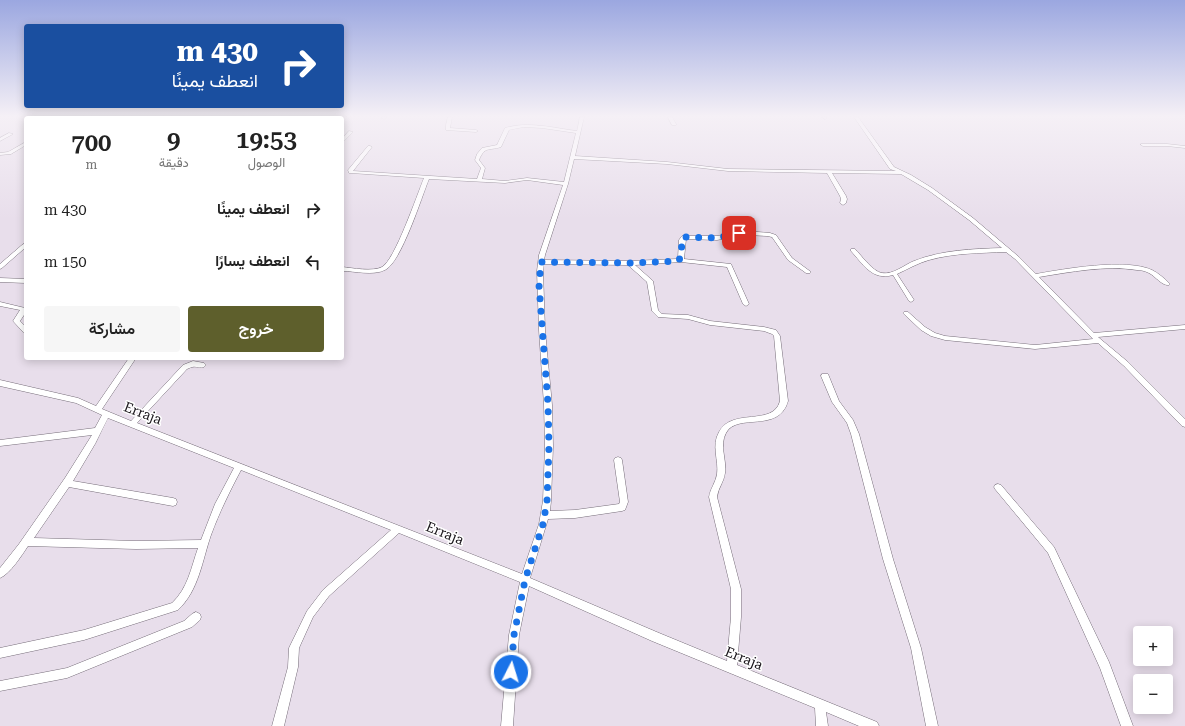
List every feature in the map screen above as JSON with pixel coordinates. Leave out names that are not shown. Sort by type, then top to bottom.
[{"type":"street","points":[[0,154],[11,151]]},
{"type":"street","points":[[367,151],[350,170],[351,172],[508,182],[527,179],[566,184]]},
{"type":"street","points":[[479,180],[484,168],[477,160],[480,151]]},
{"type":"street","points":[[507,726],[514,635],[525,580],[534,556],[547,501],[549,446],[548,404],[539,285],[541,262],[566,184],[573,151]]},
{"type":"street","points":[[880,151],[892,168],[930,189],[971,219],[1007,250],[1036,276],[1092,335],[1126,364],[1185,424]]},
{"type":"street","points":[[572,156],[728,170],[902,173]]},
{"type":"street","points":[[828,171],[843,196],[843,202]]},
{"type":"street","points":[[344,269],[380,270],[387,267],[408,229],[427,177]]},
{"type":"street","points":[[680,260],[682,240],[684,237],[711,238],[745,233],[763,233],[774,236],[787,257],[808,272]]},
{"type":"street","points":[[0,267],[24,246]]},
{"type":"street","points":[[853,250],[876,273],[881,275],[894,272],[928,259],[969,252],[1007,250]]},
{"type":"street","points":[[541,262],[630,263],[680,260],[729,266],[746,304]]},
{"type":"street","points":[[630,263],[650,281],[656,313],[660,316],[688,317],[710,323],[764,329],[774,332],[777,336],[784,401],[782,408],[769,418],[741,420],[730,424],[722,432],[719,445],[721,471],[714,489],[713,497],[736,588],[736,618],[731,668]]},
{"type":"street","points":[[1036,276],[1109,267],[1132,268],[1150,271],[1167,284]]},
{"type":"street","points":[[894,272],[911,300]]},
{"type":"street","points":[[0,280],[24,281]]},
{"type":"street","points":[[0,304],[23,309],[23,312],[16,321],[24,328]]},
{"type":"street","points":[[906,313],[923,330],[945,338],[1035,347],[1100,341]]},
{"type":"street","points":[[1092,335],[1185,326]]},
{"type":"street","points":[[0,574],[26,542],[87,453],[98,431],[102,412],[132,360]]},
{"type":"street","points":[[132,424],[185,367],[193,363],[202,365]]},
{"type":"street","points":[[825,376],[836,402],[850,422],[855,434],[888,559],[916,648],[932,726]]},
{"type":"street","name":"Erraja","points":[[0,383],[78,401],[239,467],[525,580],[731,668],[873,726]]},
{"type":"street","points":[[0,443],[98,431]]},
{"type":"street","points":[[544,515],[575,514],[622,507],[624,502],[618,460]]},
{"type":"street","points":[[0,653],[91,633],[175,607],[182,600],[195,576],[204,544],[227,487],[239,467]]},
{"type":"street","points":[[67,484],[173,502]]},
{"type":"street","points":[[998,488],[1051,550],[1105,666],[1127,726]]},
{"type":"street","points":[[278,726],[293,667],[294,648],[303,626],[312,610],[326,593],[398,529]]},
{"type":"street","points":[[26,542],[136,545],[204,544]]},
{"type":"street","points":[[0,686],[67,673],[188,624],[196,617]]},
{"type":"street","points":[[820,704],[822,726]]},
{"type":"route","points":[[511,672],[514,635],[525,580],[534,556],[543,524],[547,501],[549,446],[548,404],[539,285],[541,262],[630,263],[678,261],[681,259],[682,238],[684,237],[717,238],[739,233]]}]
